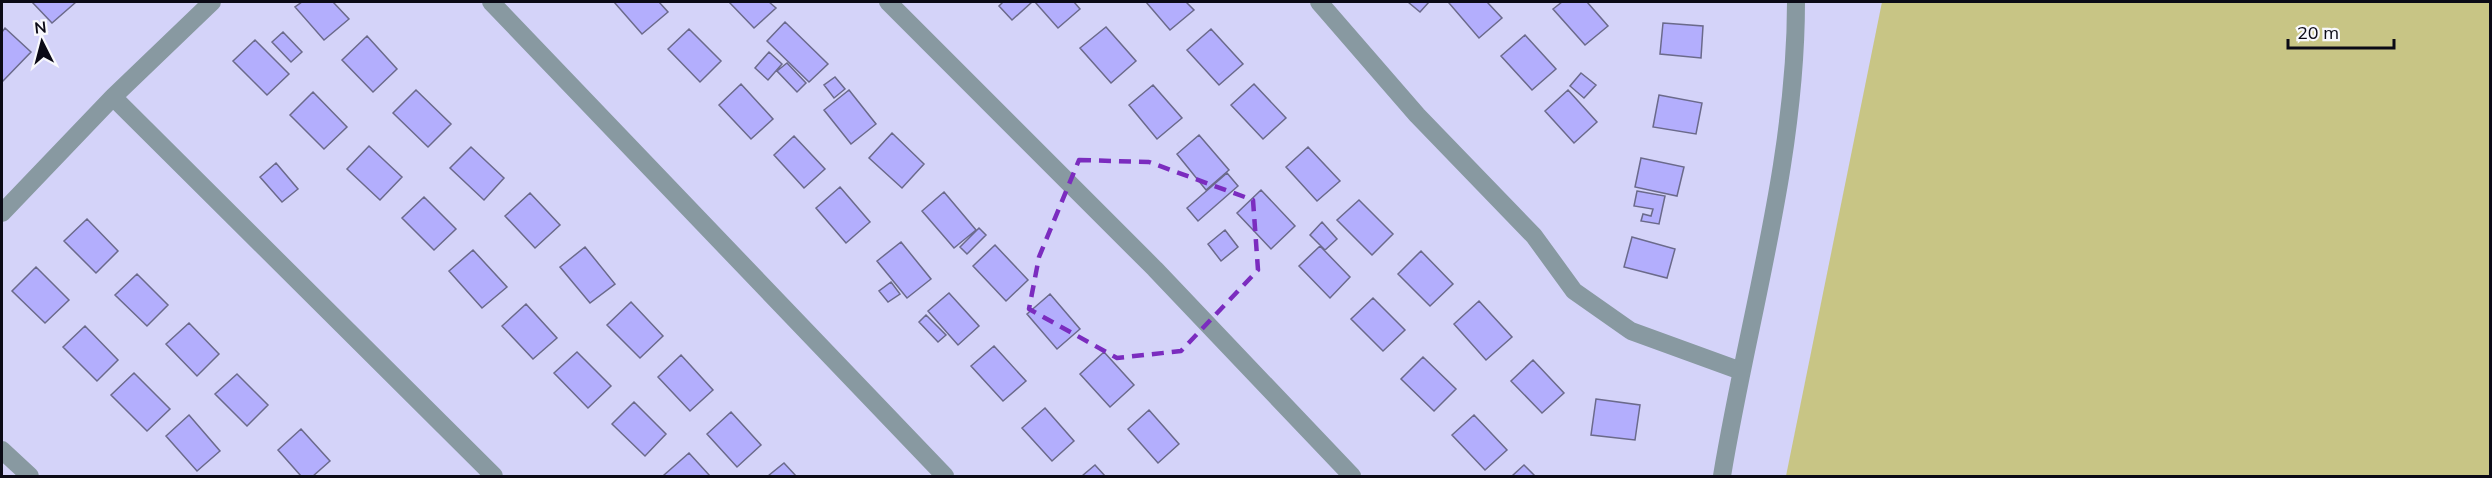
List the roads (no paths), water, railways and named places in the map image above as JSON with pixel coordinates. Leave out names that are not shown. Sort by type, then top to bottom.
[{"type":"street","points":[[2,213],[113,98],[212,2]]},
{"type":"street","points":[[491,2],[945,477]]},
{"type":"street","points":[[888,2],[1155,269],[1353,477]]},
{"type":"street","points":[[1319,2],[1416,115],[1534,236],[1574,291],[1631,331],[1741,371]]},
{"type":"street","points":[[1722,477],[1741,371],[1779,197],[1796,39],[1796,2]]},
{"type":"street","points":[[113,98],[494,477]]},
{"type":"street","points":[[2,450],[30,477]]}]
